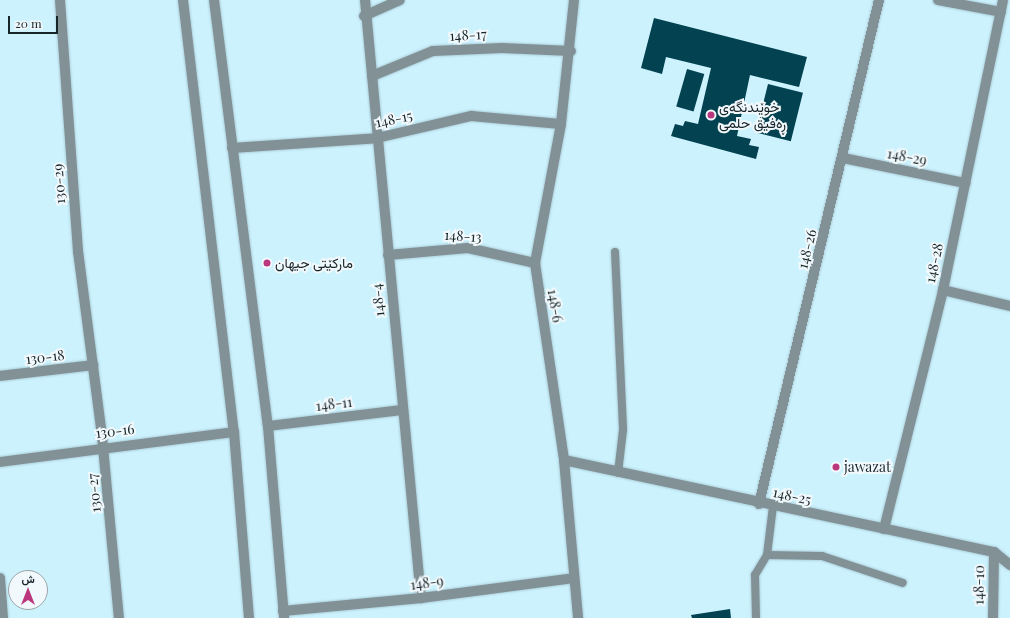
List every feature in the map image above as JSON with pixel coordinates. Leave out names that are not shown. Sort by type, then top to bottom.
[{"type":"street","name":"130-29","points":[[60,0],[78,251],[93,365]]},
{"type":"street","points":[[183,0],[234,432],[249,618]]},
{"type":"street","points":[[214,0],[268,426],[284,614]]},
{"type":"street","name":"148-4","points":[[364,0],[364,16],[372,76],[421,598]]},
{"type":"street","points":[[364,16],[400,0]]},
{"type":"street","name":"148-6","points":[[574,0],[571,51],[561,124],[535,263],[564,460],[578,618]]},
{"type":"street","name":"148-26","points":[[759,504],[843,158],[879,0]]},
{"type":"street","points":[[938,0],[1001,12]]},
{"type":"street","name":"148-28","points":[[884,529],[943,290],[1003,0]]},
{"type":"street","name":"148-17","points":[[372,76],[433,51],[502,48],[571,51]]},
{"type":"street","name":"148-15","points":[[232,148],[377,138],[471,116],[561,124]]},
{"type":"street","name":"148-29","points":[[843,158],[965,183]]},
{"type":"street","name":"148-13","points":[[388,255],[468,248],[535,263]]},
{"type":"street","points":[[943,290],[1010,306]]},
{"type":"street","name":"130-18","points":[[0,376],[93,365]]},
{"type":"street","name":"130-27","points":[[93,365],[104,446],[119,618]]},
{"type":"street","name":"148-11","points":[[268,426],[403,410]]},
{"type":"street","name":"130-16","points":[[0,462],[104,446],[234,432]]},
{"type":"street","name":"148-25","points":[[564,460],[759,504],[994,552],[1010,565]]},
{"type":"street","name":"148-10","points":[[993,618],[994,552]]},
{"type":"street","points":[[0,578],[3,618]]},
{"type":"street","name":"148-9","points":[[284,614],[574,578]]},
{"type":"lane","points":[[615,252],[623,430],[618,473]]},
{"type":"lane","points":[[756,618],[755,575],[767,555],[772,506]]},
{"type":"lane","points":[[767,555],[822,556],[903,583]]},
{"type":"building","points":[[654,18],[807,57],[799,87],[750,75],[737,136],[751,139],[749,145],[759,147],[756,159],[671,136],[675,124],[683,126],[685,121],[698,124],[711,68],[666,57],[662,74],[641,68]]},
{"type":"building","points":[[687,69],[704,74],[694,111],[676,106]]},
{"type":"building","points":[[768,84],[803,93],[791,141],[756,133]]},
{"type":"building","points":[[730,609],[731,618],[692,618],[691,615]]},
{"type":"place","name":"خوێندنگەی ڕەفیق حلمی","points":[[711,115]]},
{"type":"place","name":"ماركێتی جیھان","points":[[267,263]]},
{"type":"place","name":"jawazat","points":[[836,467]]}]
